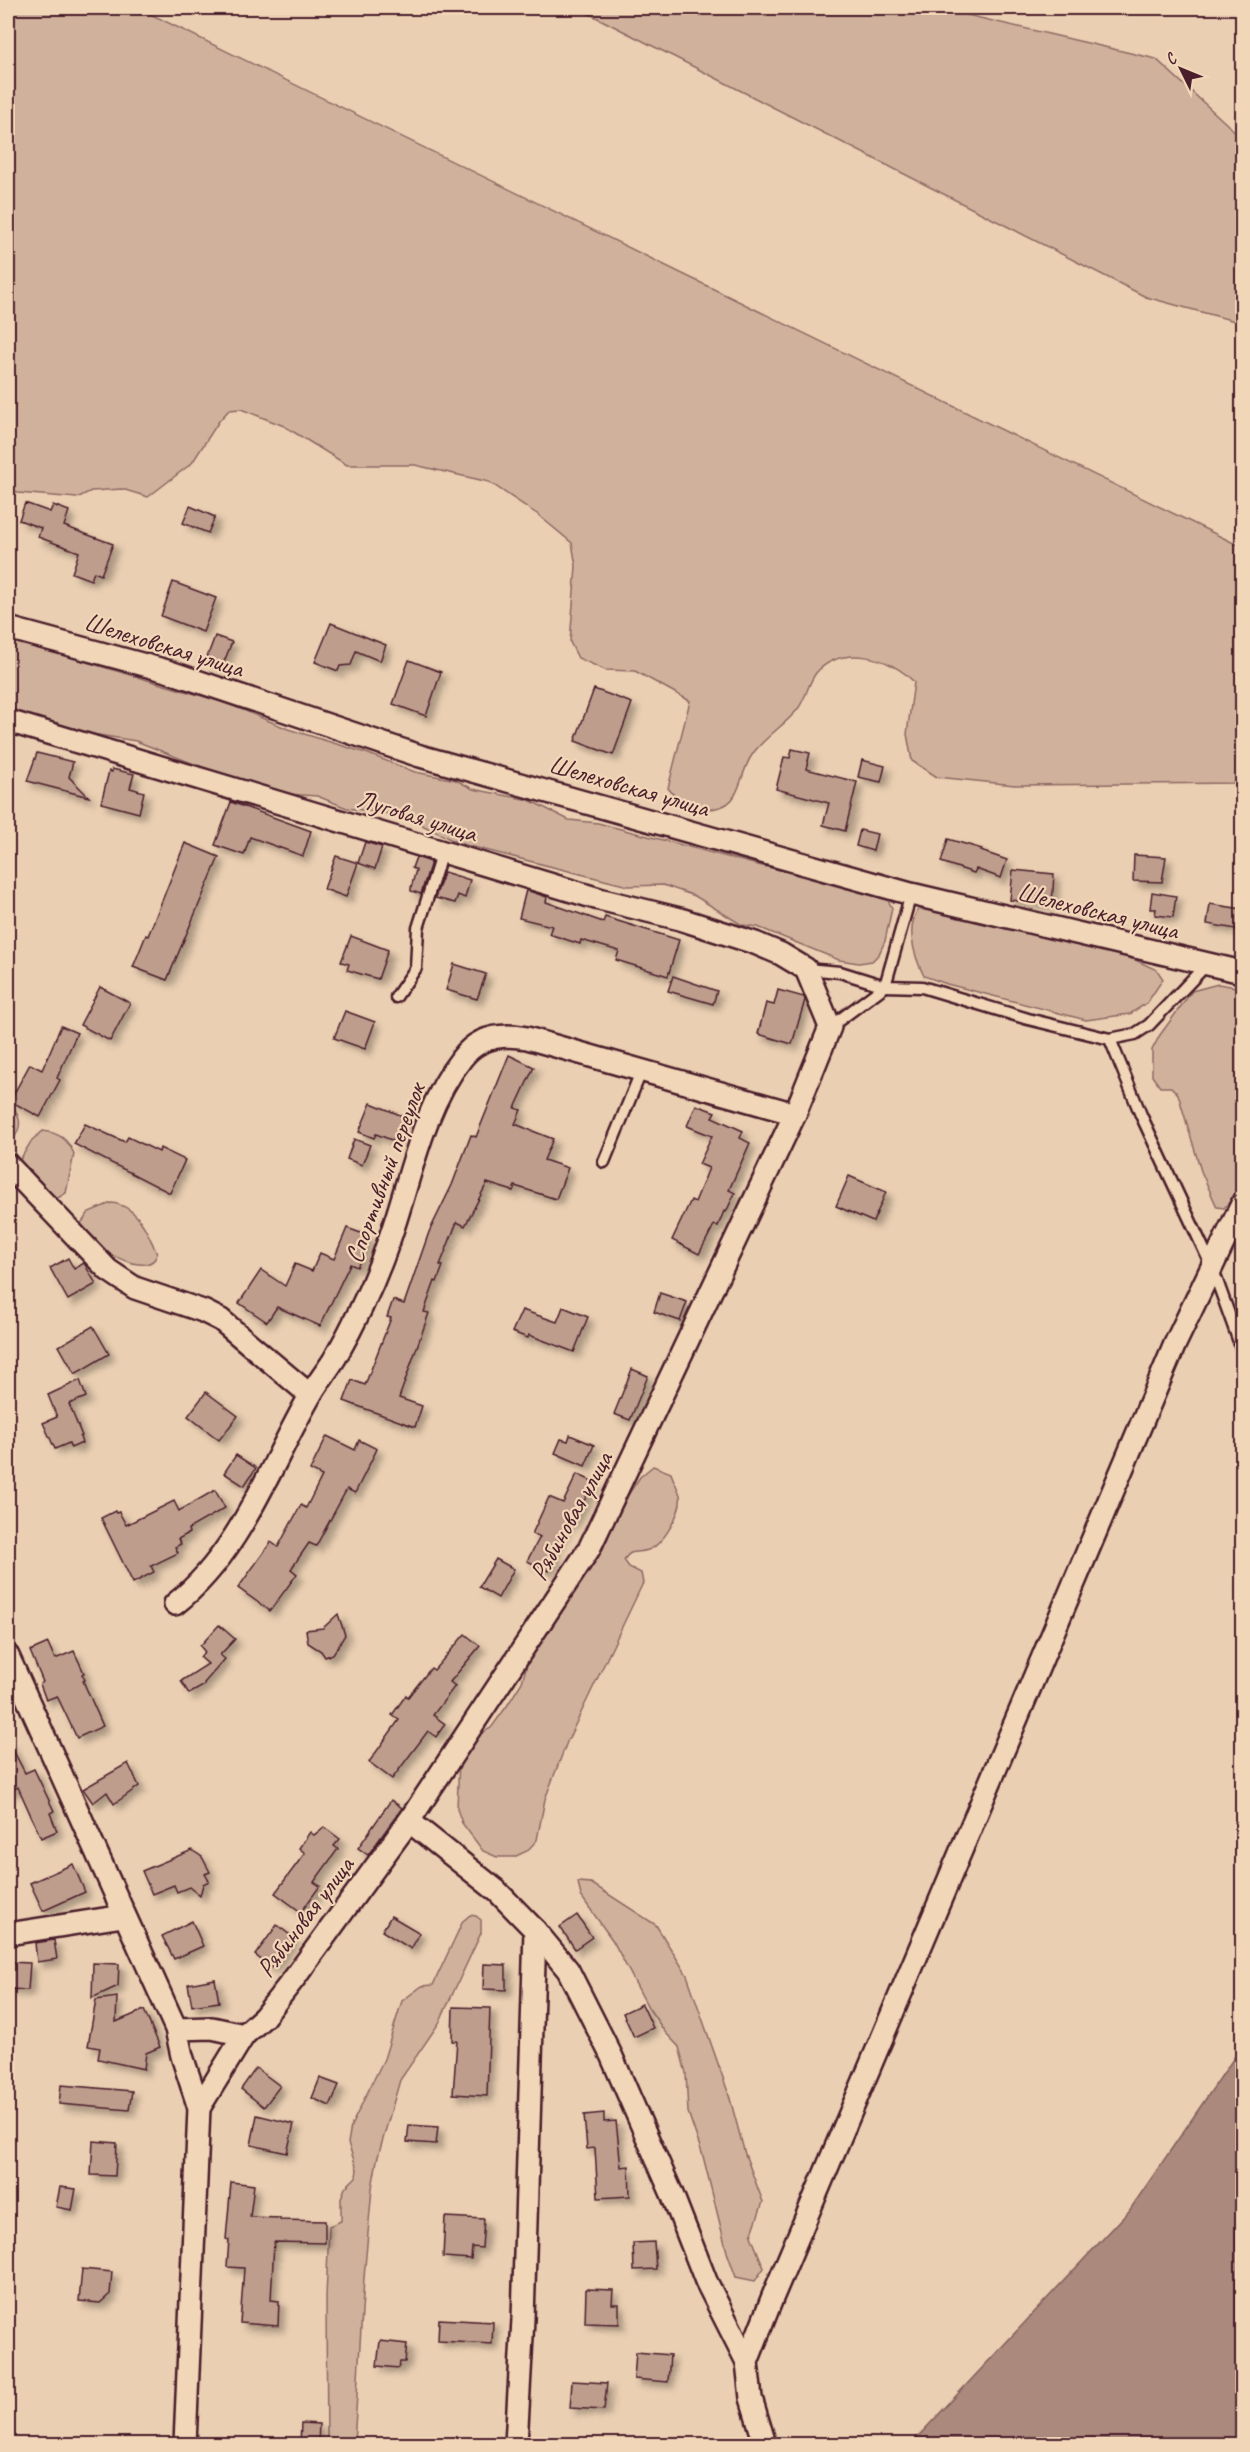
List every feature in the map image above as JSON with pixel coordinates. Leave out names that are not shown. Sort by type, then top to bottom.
[{"type":"street","name":"Шелеховская улица","points":[[8,628],[168,671],[420,756],[911,894],[1242,972]]},
{"type":"street","name":"Луговая улица","points":[[8,721],[599,899],[669,916],[739,937],[781,954],[806,969]]},
{"type":"street","points":[[806,969],[830,1027]]},
{"type":"street","name":"Рябиновая улица","points":[[199,2108],[244,2036],[264,2017],[293,1980],[409,1821],[589,1549],[795,1114],[830,1027]]},
{"type":"street","name":"Спортивный переулок","points":[[175,1604],[198,1586],[218,1561],[261,1491],[310,1395],[333,1362],[361,1311],[389,1242],[421,1141],[437,1101],[467,1052],[492,1037],[514,1036],[641,1072],[731,1094],[795,1114]]},
{"type":"street","points":[[8,1165],[108,1270],[122,1281],[162,1299],[204,1311],[221,1320],[310,1395]]},
{"type":"street","points":[[747,2362],[772,2296],[1175,1344],[1242,1204]]},
{"type":"street","points":[[8,1656],[123,1916],[176,2029],[199,2108],[186,2445]]},
{"type":"street","points":[[409,1821],[497,1891],[535,1930],[568,1970],[611,2055],[672,2194],[706,2282],[747,2362],[752,2398],[765,2445]]},
{"type":"street","points":[[8,1934],[123,1916]]},
{"type":"street","points":[[516,2445],[523,2307],[535,1930]]},
{"type":"street","points":[[176,2029],[212,2028],[244,2036]]},
{"type":"lane","points":[[396,997],[416,968],[418,928],[442,852]]},
{"type":"lane","points":[[830,1027],[885,986],[911,894]]},
{"type":"lane","points":[[806,969],[840,972],[885,986],[922,987],[1028,1019],[1110,1039],[1135,1034],[1149,1024],[1206,965]]},
{"type":"lane","points":[[1110,1039],[1141,1115],[1212,1267],[1242,1350]]},
{"type":"lane","points":[[604,1162],[641,1072]]},
{"type":"shaded area","points":[[8,8],[138,8],[1242,547],[1242,783],[1015,785],[937,777],[912,761],[907,734],[914,682],[904,673],[879,660],[852,656],[827,664],[816,673],[797,710],[752,755],[737,791],[727,804],[718,808],[694,808],[680,801],[668,788],[690,701],[635,671],[605,670],[578,658],[570,642],[576,566],[572,543],[537,514],[489,482],[415,465],[347,465],[284,426],[241,409],[229,410],[219,421],[192,463],[148,497],[122,489],[91,491],[77,498],[18,493],[10,487],[8,482]]},
{"type":"shaded area","points":[[578,8],[937,8],[1156,59],[1242,138],[1242,323],[1146,297]]},
{"type":"shaded area","points":[[8,639],[229,704],[288,729],[366,753],[415,772],[456,780],[473,789],[529,800],[569,820],[598,823],[754,864],[875,892],[887,899],[892,908],[885,941],[879,954],[872,961],[859,963],[839,960],[758,927],[742,925],[695,896],[663,885],[628,886],[458,843],[404,816],[347,808],[317,796],[287,794],[232,779],[136,741],[92,734],[8,710]]},
{"type":"shaded area","points":[[921,906],[929,906],[1133,959],[1157,970],[1163,979],[1147,1003],[1130,1014],[1086,1020],[947,984],[924,976],[914,950],[913,922]]},
{"type":"shaded area","points":[[1218,984],[1242,988],[1242,1169],[1234,1197],[1224,1208],[1217,1207],[1201,1171],[1178,1094],[1171,1087],[1160,1087],[1152,1076],[1152,1050],[1160,1035],[1192,991]]},
{"type":"shaded area","points":[[8,1098],[19,1121],[18,1132],[9,1145]]},
{"type":"shaded area","points":[[43,1131],[54,1133],[62,1138],[69,1144],[74,1154],[66,1193],[58,1198],[48,1196],[18,1163],[32,1140]]},
{"type":"shaded area","points":[[111,1203],[128,1209],[140,1221],[157,1254],[152,1261],[145,1264],[124,1260],[102,1249],[87,1237],[80,1225],[89,1212]]},
{"type":"shaded area","points":[[653,1466],[671,1473],[680,1495],[675,1518],[666,1535],[654,1547],[632,1553],[624,1560],[629,1567],[641,1573],[643,1583],[567,1742],[545,1799],[537,1840],[527,1851],[514,1857],[497,1857],[483,1851],[462,1823],[457,1809],[459,1759],[474,1737],[491,1728],[507,1706],[522,1682],[530,1654],[578,1580],[603,1549],[622,1504],[640,1477]]},
{"type":"shaded area","points":[[578,1882],[591,1883],[656,1925],[687,1975],[729,2095],[745,2154],[763,2202],[751,2236],[764,2268],[755,2281],[736,2277],[727,2252],[703,2156],[688,2112],[686,2073],[679,2047],[649,2009],[613,1941],[581,1896]]},
{"type":"shaded area","points":[[470,1915],[481,1920],[481,1933],[439,2023],[400,2080],[377,2160],[372,2188],[364,2278],[354,2444],[327,2444],[326,2298],[329,2226],[341,2221],[341,2198],[345,2188],[356,2177],[357,2169],[348,2143],[351,2126],[384,2059],[402,2001],[422,1986],[433,1985],[463,1921]]},
{"type":"shaded area","points":[[1242,2046],[1242,2444],[911,2444],[1129,2211]]},
{"type":"building","points":[[25,503],[50,512],[53,505],[69,511],[64,526],[113,544],[101,575],[94,572],[91,580],[72,573],[79,552],[38,537],[41,528],[19,520]]},
{"type":"building","points":[[190,506],[215,517],[208,533],[183,523]]},
{"type":"building","points":[[173,582],[216,598],[203,632],[161,616]]},
{"type":"building","points":[[331,623],[386,645],[380,661],[356,651],[351,665],[340,666],[338,671],[315,662]]},
{"type":"building","points":[[215,636],[232,642],[222,667],[206,660]]},
{"type":"building","points":[[409,660],[441,672],[426,716],[393,704]]},
{"type":"building","points":[[594,689],[632,703],[613,755],[575,741]]},
{"type":"building","points":[[792,749],[810,753],[806,769],[857,782],[845,831],[823,825],[829,803],[776,789],[784,757],[790,758]]},
{"type":"building","points":[[37,753],[73,762],[69,777],[89,797],[27,781]]},
{"type":"building","points":[[862,760],[885,766],[881,782],[858,777]]},
{"type":"building","points":[[112,769],[134,774],[130,788],[144,792],[139,813],[101,803],[109,771],[112,772]]},
{"type":"building","points":[[231,802],[311,831],[303,856],[250,837],[244,855],[215,845]]},
{"type":"building","points":[[860,830],[877,834],[873,851],[856,846]]},
{"type":"building","points":[[948,839],[982,849],[981,851],[1007,860],[1001,878],[976,869],[974,873],[941,862]]},
{"type":"building","points":[[365,842],[382,847],[375,869],[358,863]]},
{"type":"building","points":[[185,843],[219,857],[167,980],[133,967],[146,935],[148,936]]},
{"type":"building","points":[[1134,855],[1166,857],[1162,882],[1133,881]]},
{"type":"building","points":[[336,856],[358,863],[346,897],[324,889]]},
{"type":"building","points":[[416,857],[431,862],[421,894],[411,891],[416,870],[412,868]]},
{"type":"building","points":[[1013,870],[1054,874],[1052,904],[1010,900]]},
{"type":"building","points":[[444,872],[470,880],[465,898],[458,895],[455,903],[435,898]]},
{"type":"building","points":[[526,890],[547,897],[546,902],[603,922],[605,917],[679,940],[668,976],[616,960],[619,951],[581,940],[580,944],[549,934],[552,926],[519,918]]},
{"type":"building","points":[[1152,892],[1176,896],[1173,917],[1155,915],[1156,909],[1150,909]]},
{"type":"building","points":[[1210,904],[1242,909],[1242,930],[1207,924]]},
{"type":"building","points":[[351,936],[388,950],[378,979],[347,970],[349,964],[341,962]]},
{"type":"building","points":[[454,964],[486,974],[477,999],[446,990]]},
{"type":"building","points":[[673,976],[717,991],[713,1004],[668,991]]},
{"type":"building","points":[[100,987],[130,1003],[110,1041],[80,1025]]},
{"type":"building","points":[[778,990],[804,997],[805,1000],[792,1044],[758,1034],[766,1003],[774,1005]]},
{"type":"building","points":[[345,1011],[375,1022],[365,1049],[334,1038]]},
{"type":"building","points":[[61,1026],[77,1033],[57,1078],[60,1080],[40,1117],[10,1101],[30,1064],[42,1070]]},
{"type":"building","points":[[509,1055],[534,1067],[515,1108],[521,1110],[515,1124],[553,1139],[544,1160],[568,1168],[556,1199],[515,1186],[513,1191],[487,1183],[465,1226],[457,1222],[440,1265],[443,1266],[424,1312],[429,1313],[399,1398],[422,1406],[415,1427],[344,1401],[352,1380],[365,1385],[391,1318],[387,1317],[393,1300],[404,1304],[429,1232],[452,1185],[471,1135],[476,1137]]},
{"type":"building","points":[[371,1103],[405,1117],[394,1141],[376,1134],[374,1138],[359,1132]]},
{"type":"building","points":[[696,1105],[715,1112],[712,1117],[743,1131],[740,1138],[750,1143],[729,1190],[735,1193],[718,1226],[714,1225],[699,1254],[672,1240],[691,1200],[695,1202],[709,1168],[699,1164],[712,1136],[687,1126]]},
{"type":"building","points":[[85,1124],[125,1142],[128,1137],[159,1152],[160,1148],[185,1160],[170,1193],[74,1144]]},
{"type":"building","points":[[354,1139],[370,1145],[362,1165],[347,1159]]},
{"type":"building","points":[[849,1176],[886,1192],[873,1222],[836,1206]]},
{"type":"building","points":[[347,1228],[369,1236],[357,1267],[350,1264],[320,1326],[277,1307],[267,1322],[239,1303],[261,1270],[285,1286],[295,1264],[312,1271],[320,1253],[334,1259]]},
{"type":"building","points":[[68,1258],[74,1269],[84,1263],[96,1284],[68,1300],[50,1268]]},
{"type":"building","points":[[660,1293],[687,1302],[680,1321],[654,1312]]},
{"type":"building","points":[[563,1307],[588,1317],[574,1352],[529,1335],[528,1338],[512,1332],[522,1310],[557,1322]]},
{"type":"building","points":[[93,1326],[109,1354],[75,1374],[59,1346]]},
{"type":"building","points":[[632,1369],[648,1376],[630,1420],[614,1414]]},
{"type":"building","points":[[80,1380],[86,1397],[69,1404],[82,1436],[80,1437],[82,1443],[71,1448],[69,1443],[55,1449],[43,1423],[57,1417],[48,1395]]},
{"type":"building","points":[[206,1392],[238,1416],[219,1440],[188,1416]]},
{"type":"building","points":[[570,1435],[594,1445],[585,1466],[555,1453],[561,1439],[568,1441]]},
{"type":"building","points":[[327,1436],[355,1450],[359,1440],[377,1449],[355,1493],[347,1489],[316,1546],[309,1543],[291,1569],[297,1574],[270,1611],[238,1588],[271,1542],[278,1547],[301,1505],[306,1508],[322,1476],[310,1470]]},
{"type":"building","points":[[236,1455],[256,1468],[244,1486],[224,1473]]},
{"type":"building","points":[[577,1474],[594,1482],[572,1523],[567,1521],[552,1553],[557,1555],[549,1571],[527,1561],[540,1537],[532,1534],[549,1497],[563,1503]]},
{"type":"building","points":[[215,1490],[225,1508],[188,1529],[189,1533],[178,1539],[181,1544],[175,1547],[178,1553],[151,1566],[154,1572],[133,1583],[101,1518],[115,1511],[119,1512],[126,1525],[174,1501],[179,1511]]},
{"type":"building","points":[[496,1559],[514,1569],[498,1598],[479,1587]]},
{"type":"building","points":[[338,1614],[345,1635],[333,1654],[325,1657],[321,1651],[308,1643],[306,1630],[323,1628]]},
{"type":"building","points":[[219,1625],[235,1639],[220,1655],[225,1659],[204,1683],[205,1685],[189,1694],[181,1681],[208,1664],[200,1657],[205,1652],[200,1646]]},
{"type":"building","points":[[465,1634],[480,1646],[450,1682],[455,1686],[433,1715],[445,1724],[436,1737],[428,1731],[392,1779],[369,1762],[399,1720],[392,1715],[406,1695],[408,1697],[431,1668],[434,1670]]},
{"type":"building","points":[[48,1643],[55,1659],[74,1651],[84,1673],[82,1674],[85,1680],[83,1681],[103,1726],[77,1738],[57,1696],[46,1700],[40,1684],[43,1682],[30,1651]]},
{"type":"building","points":[[8,1740],[25,1773],[34,1769],[54,1811],[50,1813],[57,1831],[41,1838],[18,1787],[8,1792]]},
{"type":"building","points":[[128,1763],[139,1786],[114,1804],[107,1792],[93,1803],[83,1789]]},
{"type":"building","points":[[391,1800],[402,1808],[368,1855],[358,1848]]},
{"type":"building","points":[[324,1827],[340,1839],[334,1846],[338,1849],[314,1882],[320,1886],[301,1912],[275,1893],[305,1853],[299,1848],[310,1832],[314,1835]]},
{"type":"building","points":[[192,1850],[202,1857],[210,1872],[205,1874],[209,1881],[203,1884],[200,1896],[189,1887],[177,1892],[174,1885],[152,1894],[142,1871]]},
{"type":"building","points":[[73,1864],[85,1892],[43,1911],[30,1883]]},
{"type":"building","points":[[577,1915],[592,1937],[575,1949],[560,1927]]},
{"type":"building","points":[[391,1916],[420,1933],[411,1949],[382,1931]]},
{"type":"building","points":[[192,1921],[203,1946],[174,1959],[162,1936]]},
{"type":"building","points":[[277,1925],[294,1938],[272,1968],[255,1955]]},
{"type":"building","points":[[54,1940],[57,1959],[37,1962],[35,1943]]},
{"type":"building","points":[[8,1962],[30,1963],[28,1990],[8,1989]]},
{"type":"building","points":[[93,1963],[119,1964],[118,1986],[92,1998]]},
{"type":"building","points":[[484,1964],[506,1965],[506,1990],[483,1989]]},
{"type":"building","points":[[215,1979],[219,2002],[192,2006],[188,1984]]},
{"type":"building","points":[[117,1997],[116,2022],[144,2010],[160,2047],[146,2053],[144,2069],[98,2059],[100,2048],[88,2046],[96,2000]]},
{"type":"building","points":[[642,2004],[653,2028],[634,2037],[623,2013]]},
{"type":"building","points":[[453,2007],[490,2008],[487,2096],[453,2094],[457,2041],[452,2041]]},
{"type":"building","points":[[256,2068],[280,2086],[264,2107],[241,2089]]},
{"type":"building","points":[[320,2078],[339,2085],[330,2106],[312,2098]]},
{"type":"building","points":[[61,2085],[132,2091],[129,2110],[59,2104]]},
{"type":"building","points":[[604,2113],[604,2122],[616,2121],[621,2167],[629,2166],[630,2196],[598,2198],[595,2148],[587,2149],[584,2115]]},
{"type":"building","points":[[257,2115],[294,2124],[287,2153],[251,2145]]},
{"type":"building","points":[[409,2125],[438,2127],[436,2144],[407,2142]]},
{"type":"building","points":[[93,2141],[117,2143],[115,2176],[91,2175]]},
{"type":"building","points":[[231,2182],[254,2185],[250,2217],[325,2221],[325,2243],[274,2242],[271,2300],[279,2301],[278,2326],[240,2323],[244,2268],[227,2267],[229,2240],[226,2239]]},
{"type":"building","points":[[60,2187],[76,2189],[72,2210],[56,2207]]},
{"type":"building","points":[[445,2217],[484,2219],[482,2248],[472,2247],[471,2259],[443,2257]]},
{"type":"building","points":[[654,2242],[656,2269],[634,2270],[633,2243]]},
{"type":"building","points":[[82,2269],[112,2272],[110,2294],[100,2303],[79,2301]]},
{"type":"building","points":[[586,2289],[613,2290],[612,2304],[619,2304],[619,2324],[585,2323]]},
{"type":"building","points":[[439,2319],[493,2322],[492,2344],[438,2341]]},
{"type":"building","points":[[380,2341],[407,2344],[405,2362],[400,2362],[399,2368],[377,2366]]},
{"type":"building","points":[[636,2352],[670,2355],[668,2382],[634,2379]]},
{"type":"building","points":[[572,2381],[607,2383],[604,2410],[570,2408]]},
{"type":"building","points":[[301,2423],[319,2424],[318,2445],[300,2445]]}]
